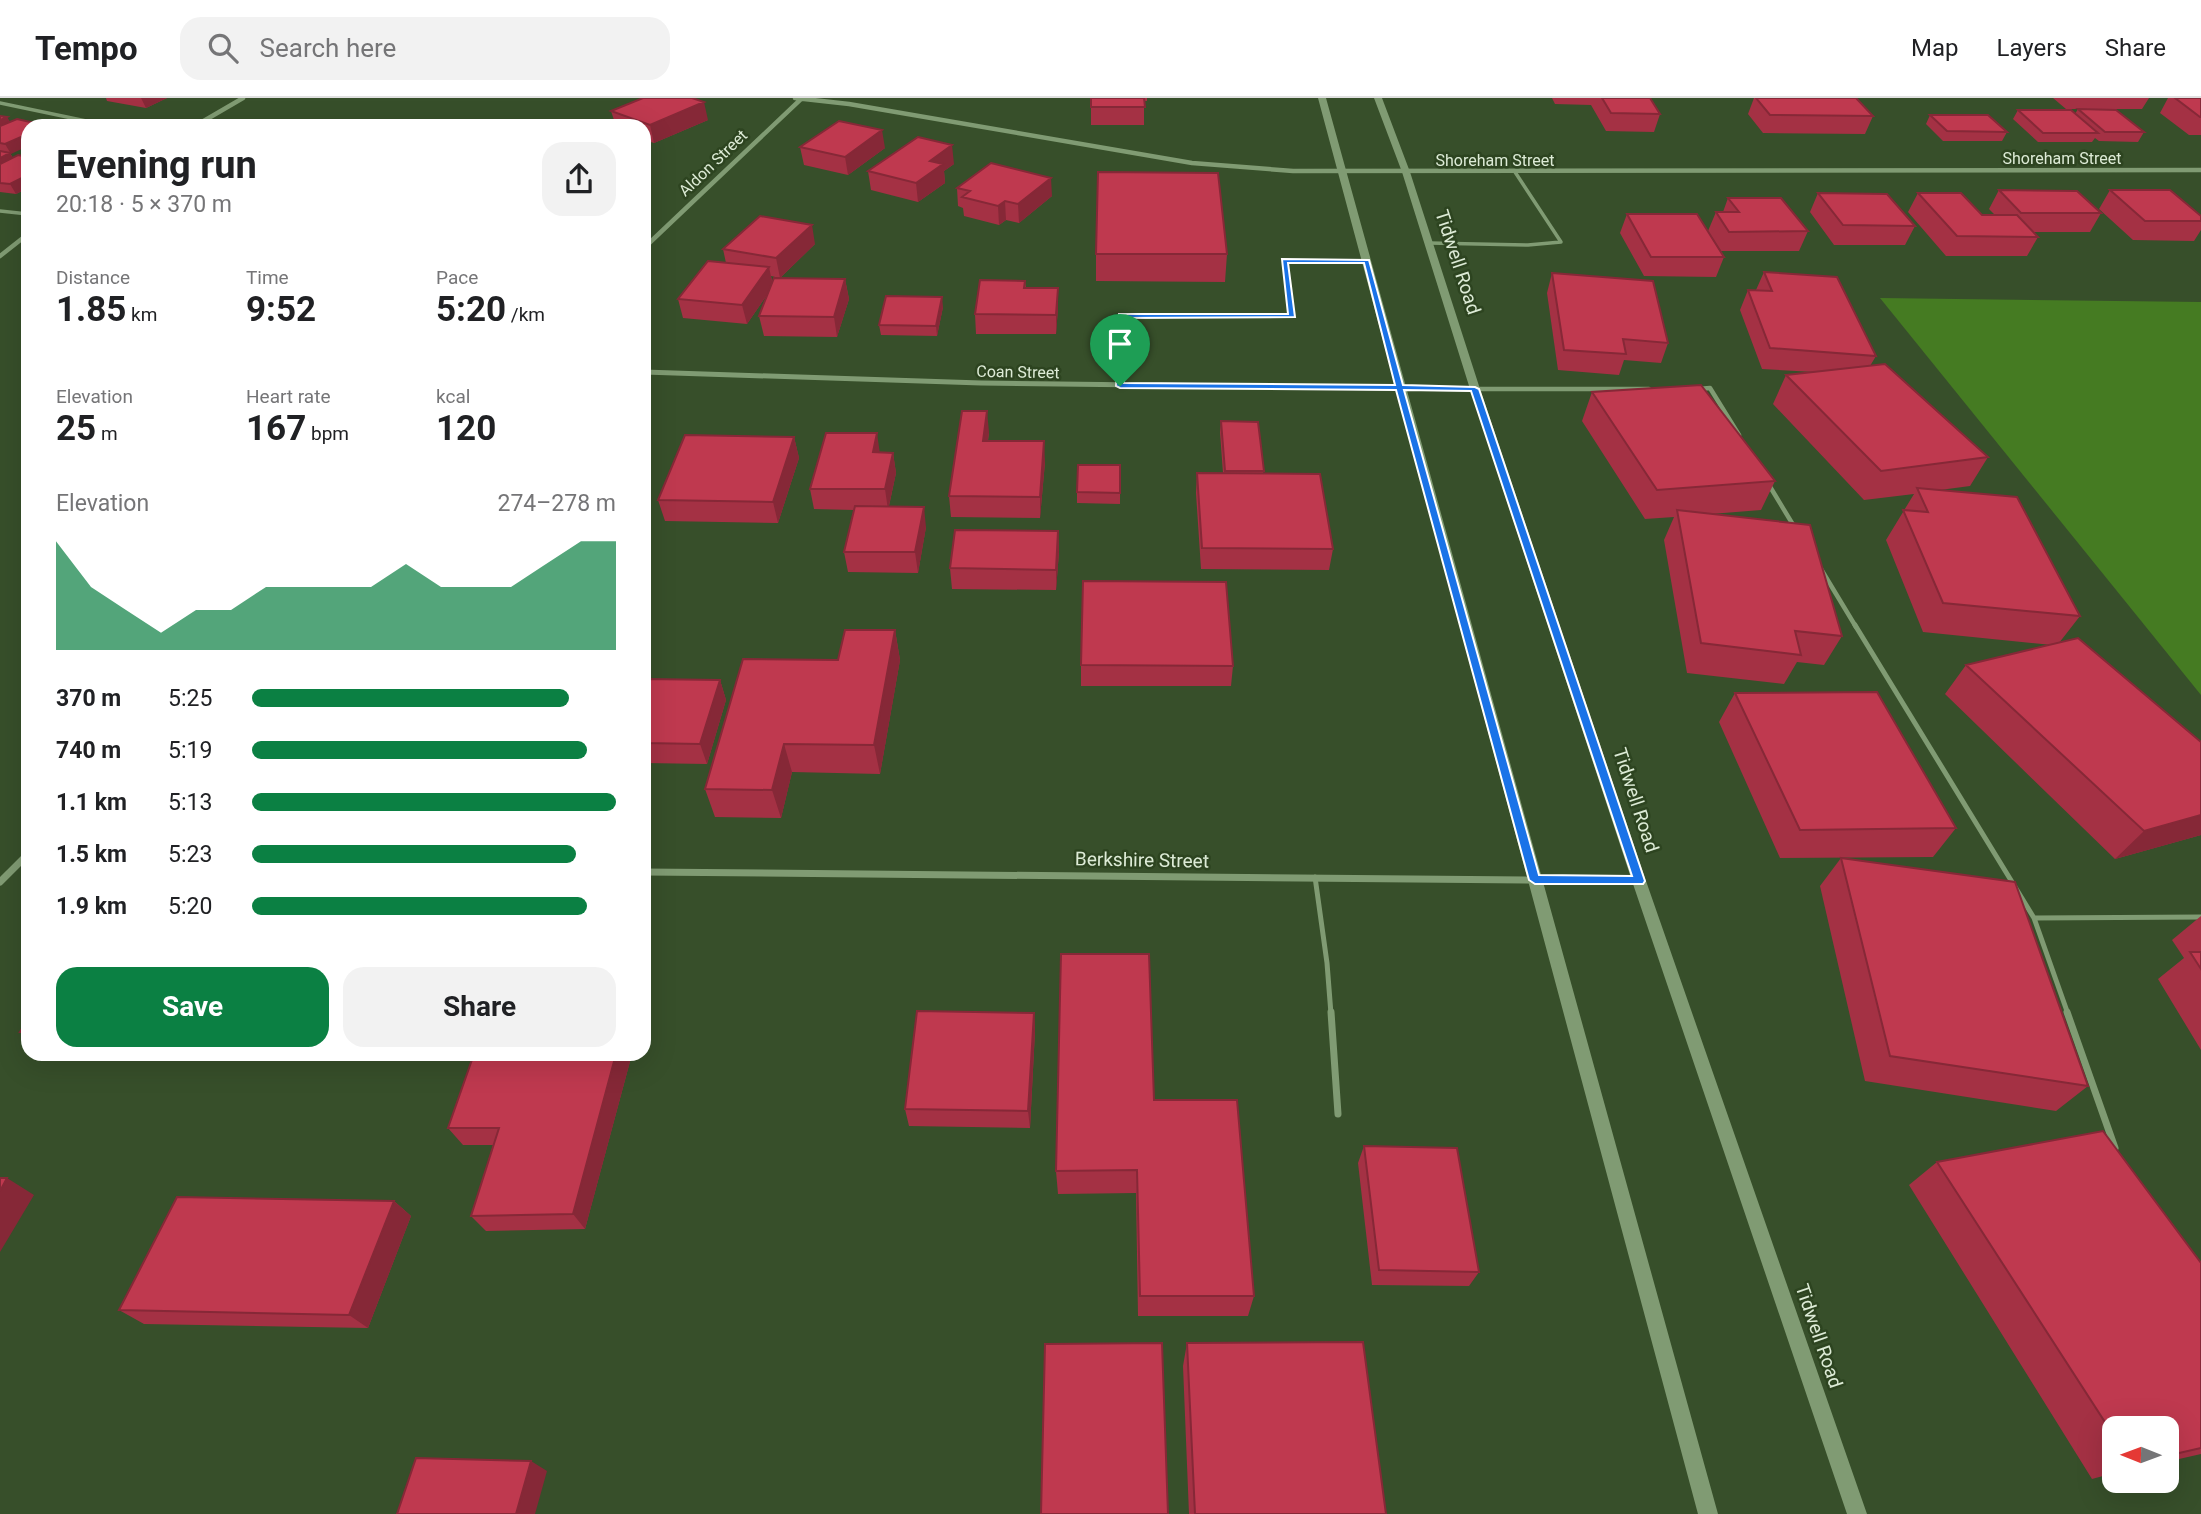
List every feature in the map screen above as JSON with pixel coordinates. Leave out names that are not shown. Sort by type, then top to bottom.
[{"type":"main road","points":[[1322,98],[1708,1514]]},
{"type":"main road","name":"Tidwell Road","points":[[1378,98],[1406,173],[1639,881],[1857,1514]]},
{"type":"street","points":[[207,119],[243,98]]},
{"type":"street","name":"Shoreham Street","points":[[795,98],[849,104],[1192,163],[1257,169],[1406,173],[2201,170]]},
{"type":"street","name":"Aldon Street","points":[[651,241],[801,99]]},
{"type":"street","points":[[0,256],[21,240]]},
{"type":"street","name":"Coan Street","points":[[651,372],[1120,386],[1475,389]]},
{"type":"street","points":[[0,882],[21,864]]},
{"type":"street","name":"Berkshire Street","points":[[651,872],[1639,881]]},
{"type":"lane","points":[[0,103],[77,119]]},
{"type":"lane","points":[[1429,243],[1528,245],[1561,242],[1515,172]]},
{"type":"lane","points":[[0,211],[21,213]]},
{"type":"lane","points":[[1120,386],[1121,316],[1292,316],[1284,261],[1367,261]]},
{"type":"lane","points":[[1697,388],[1710,388],[1746,447]]},
{"type":"lane","points":[[1475,389],[1657,389]]},
{"type":"lane","points":[[1768,483],[1797,530]]},
{"type":"lane","points":[[1818,565],[2034,918],[2116,1151]]},
{"type":"lane","points":[[1315,877],[1327,963],[1338,1114]]},
{"type":"lane","points":[[2034,918],[2201,917]]},
{"type":"green space","points":[[1880,298],[2201,302],[2201,695]]},
{"type":"building","points":[[643,98],[692,98],[704,102],[651,125],[651,119],[633,119],[611,111]]},
{"type":"building","points":[[1091,98],[1144,98],[1145,107],[1091,107]]},
{"type":"building","points":[[1602,98],[1650,98],[1660,114],[1611,113]]},
{"type":"building","points":[[1756,98],[1856,98],[1873,116],[1770,115]]},
{"type":"building","points":[[2175,98],[2201,98],[2201,117],[2200,117]]},
{"type":"building","points":[[2078,109],[2116,110],[2144,132],[2105,132]]},
{"type":"building","points":[[2018,110],[2071,110],[2098,133],[2043,133]]},
{"type":"building","points":[[1930,115],[1988,115],[2007,132],[1947,131]]},
{"type":"building","points":[[21,120],[21,137],[5,144],[0,143],[0,126]]},
{"type":"building","points":[[839,121],[882,130],[845,157],[800,147]]},
{"type":"building","points":[[918,137],[952,145],[930,161],[943,164],[916,183],[868,171]]},
{"type":"building","points":[[0,151],[10,153],[0,158]]},
{"type":"building","points":[[21,156],[21,178],[10,184],[0,183],[0,164]]},
{"type":"building","points":[[991,163],[1051,178],[1018,204],[1005,201],[998,206],[962,197],[970,191],[957,188]]},
{"type":"building","points":[[1098,172],[1218,173],[1227,254],[1096,254]]},
{"type":"building","points":[[1999,190],[2077,191],[2101,213],[2021,213]]},
{"type":"building","points":[[2110,190],[2170,190],[2201,216],[2201,221],[2145,221]]},
{"type":"building","points":[[1818,193],[1887,194],[1915,226],[1843,225]]},
{"type":"building","points":[[1918,193],[1961,193],[1982,215],[2017,215],[2038,237],[1957,236]]},
{"type":"building","points":[[1728,198],[1781,198],[1808,231],[1729,232],[1716,212],[1739,212]]},
{"type":"building","points":[[1627,214],[1697,214],[1724,257],[1651,257]]},
{"type":"building","points":[[760,216],[812,225],[776,258],[723,249]]},
{"type":"building","points":[[708,261],[769,267],[742,305],[678,299]]},
{"type":"building","points":[[1764,272],[1837,277],[1876,356],[1770,348],[1748,290],[1772,291]]},
{"type":"building","points":[[1552,273],[1653,281],[1668,343],[1623,339],[1626,354],[1564,350]]},
{"type":"building","points":[[774,278],[845,279],[834,317],[759,316]]},
{"type":"building","points":[[980,280],[1025,281],[1024,288],[1058,288],[1056,315],[975,314]]},
{"type":"building","points":[[886,296],[942,297],[936,326],[879,325]]},
{"type":"building","points":[[1885,364],[1988,457],[1881,471],[1786,375]]},
{"type":"building","points":[[1701,385],[1775,481],[1657,490],[1592,392]]},
{"type":"building","points":[[962,411],[987,411],[983,441],[1044,441],[1040,497],[949,496]]},
{"type":"building","points":[[1221,421],[1258,422],[1264,471],[1225,471]]},
{"type":"building","points":[[826,433],[877,433],[873,452],[893,453],[885,489],[810,489]]},
{"type":"building","points":[[685,435],[794,437],[773,502],[658,500]]},
{"type":"building","points":[[1078,465],[1120,465],[1120,493],[1077,492]]},
{"type":"building","points":[[1197,473],[1320,474],[1333,549],[1202,548]]},
{"type":"building","points":[[1917,488],[2017,497],[2080,616],[1943,603],[1903,510],[1928,512]]},
{"type":"building","points":[[855,506],[924,507],[915,552],[844,552]]},
{"type":"building","points":[[1677,510],[1810,525],[1842,636],[1795,631],[1801,655],[1701,643]]},
{"type":"building","points":[[955,530],[1058,531],[1056,570],[950,568]]},
{"type":"building","points":[[1083,581],[1226,582],[1233,666],[1081,665]]},
{"type":"building","points":[[845,630],[895,630],[874,745],[784,744],[772,790],[705,789],[743,659],[838,660]]},
{"type":"building","points":[[2078,638],[2201,742],[2201,815],[2144,831],[1966,665]]},
{"type":"building","points":[[651,679],[720,680],[700,744],[651,743]]},
{"type":"building","points":[[1877,692],[1956,828],[1800,830],[1735,693]]},
{"type":"building","points":[[1841,858],[2015,882],[2088,1086],[1890,1056]]},
{"type":"building","points":[[2190,952],[2201,952],[2201,969]]},
{"type":"building","points":[[1061,954],[1149,954],[1154,1100],[1237,1100],[1254,1296],[1140,1296],[1137,1170],[1056,1171]]},
{"type":"building","points":[[917,1011],[1034,1013],[1028,1111],[905,1109]]},
{"type":"building","points":[[472,1061],[614,1061],[573,1214],[471,1216],[499,1128],[448,1128]]},
{"type":"building","points":[[2103,1131],[2201,1263],[2201,1448],[2179,1453],[2179,1416],[2102,1417],[1937,1162]]},
{"type":"building","points":[[1364,1146],[1457,1148],[1479,1272],[1379,1270]]},
{"type":"building","points":[[0,1178],[7,1178],[0,1191]]},
{"type":"building","points":[[177,1197],[394,1201],[349,1315],[119,1310]]},
{"type":"building","points":[[1363,1342],[1386,1514],[1195,1514],[1187,1343]]},
{"type":"building","points":[[1162,1343],[1168,1514],[1041,1514],[1045,1344]]},
{"type":"building","points":[[416,1458],[531,1461],[516,1514],[397,1514]]},
{"type":"route","points":[[1120,386],[1121,316],[1292,316],[1284,261],[1367,261],[1399,387],[1475,389],[1639,881],[1535,880],[1399,387],[1120,386]]}]
